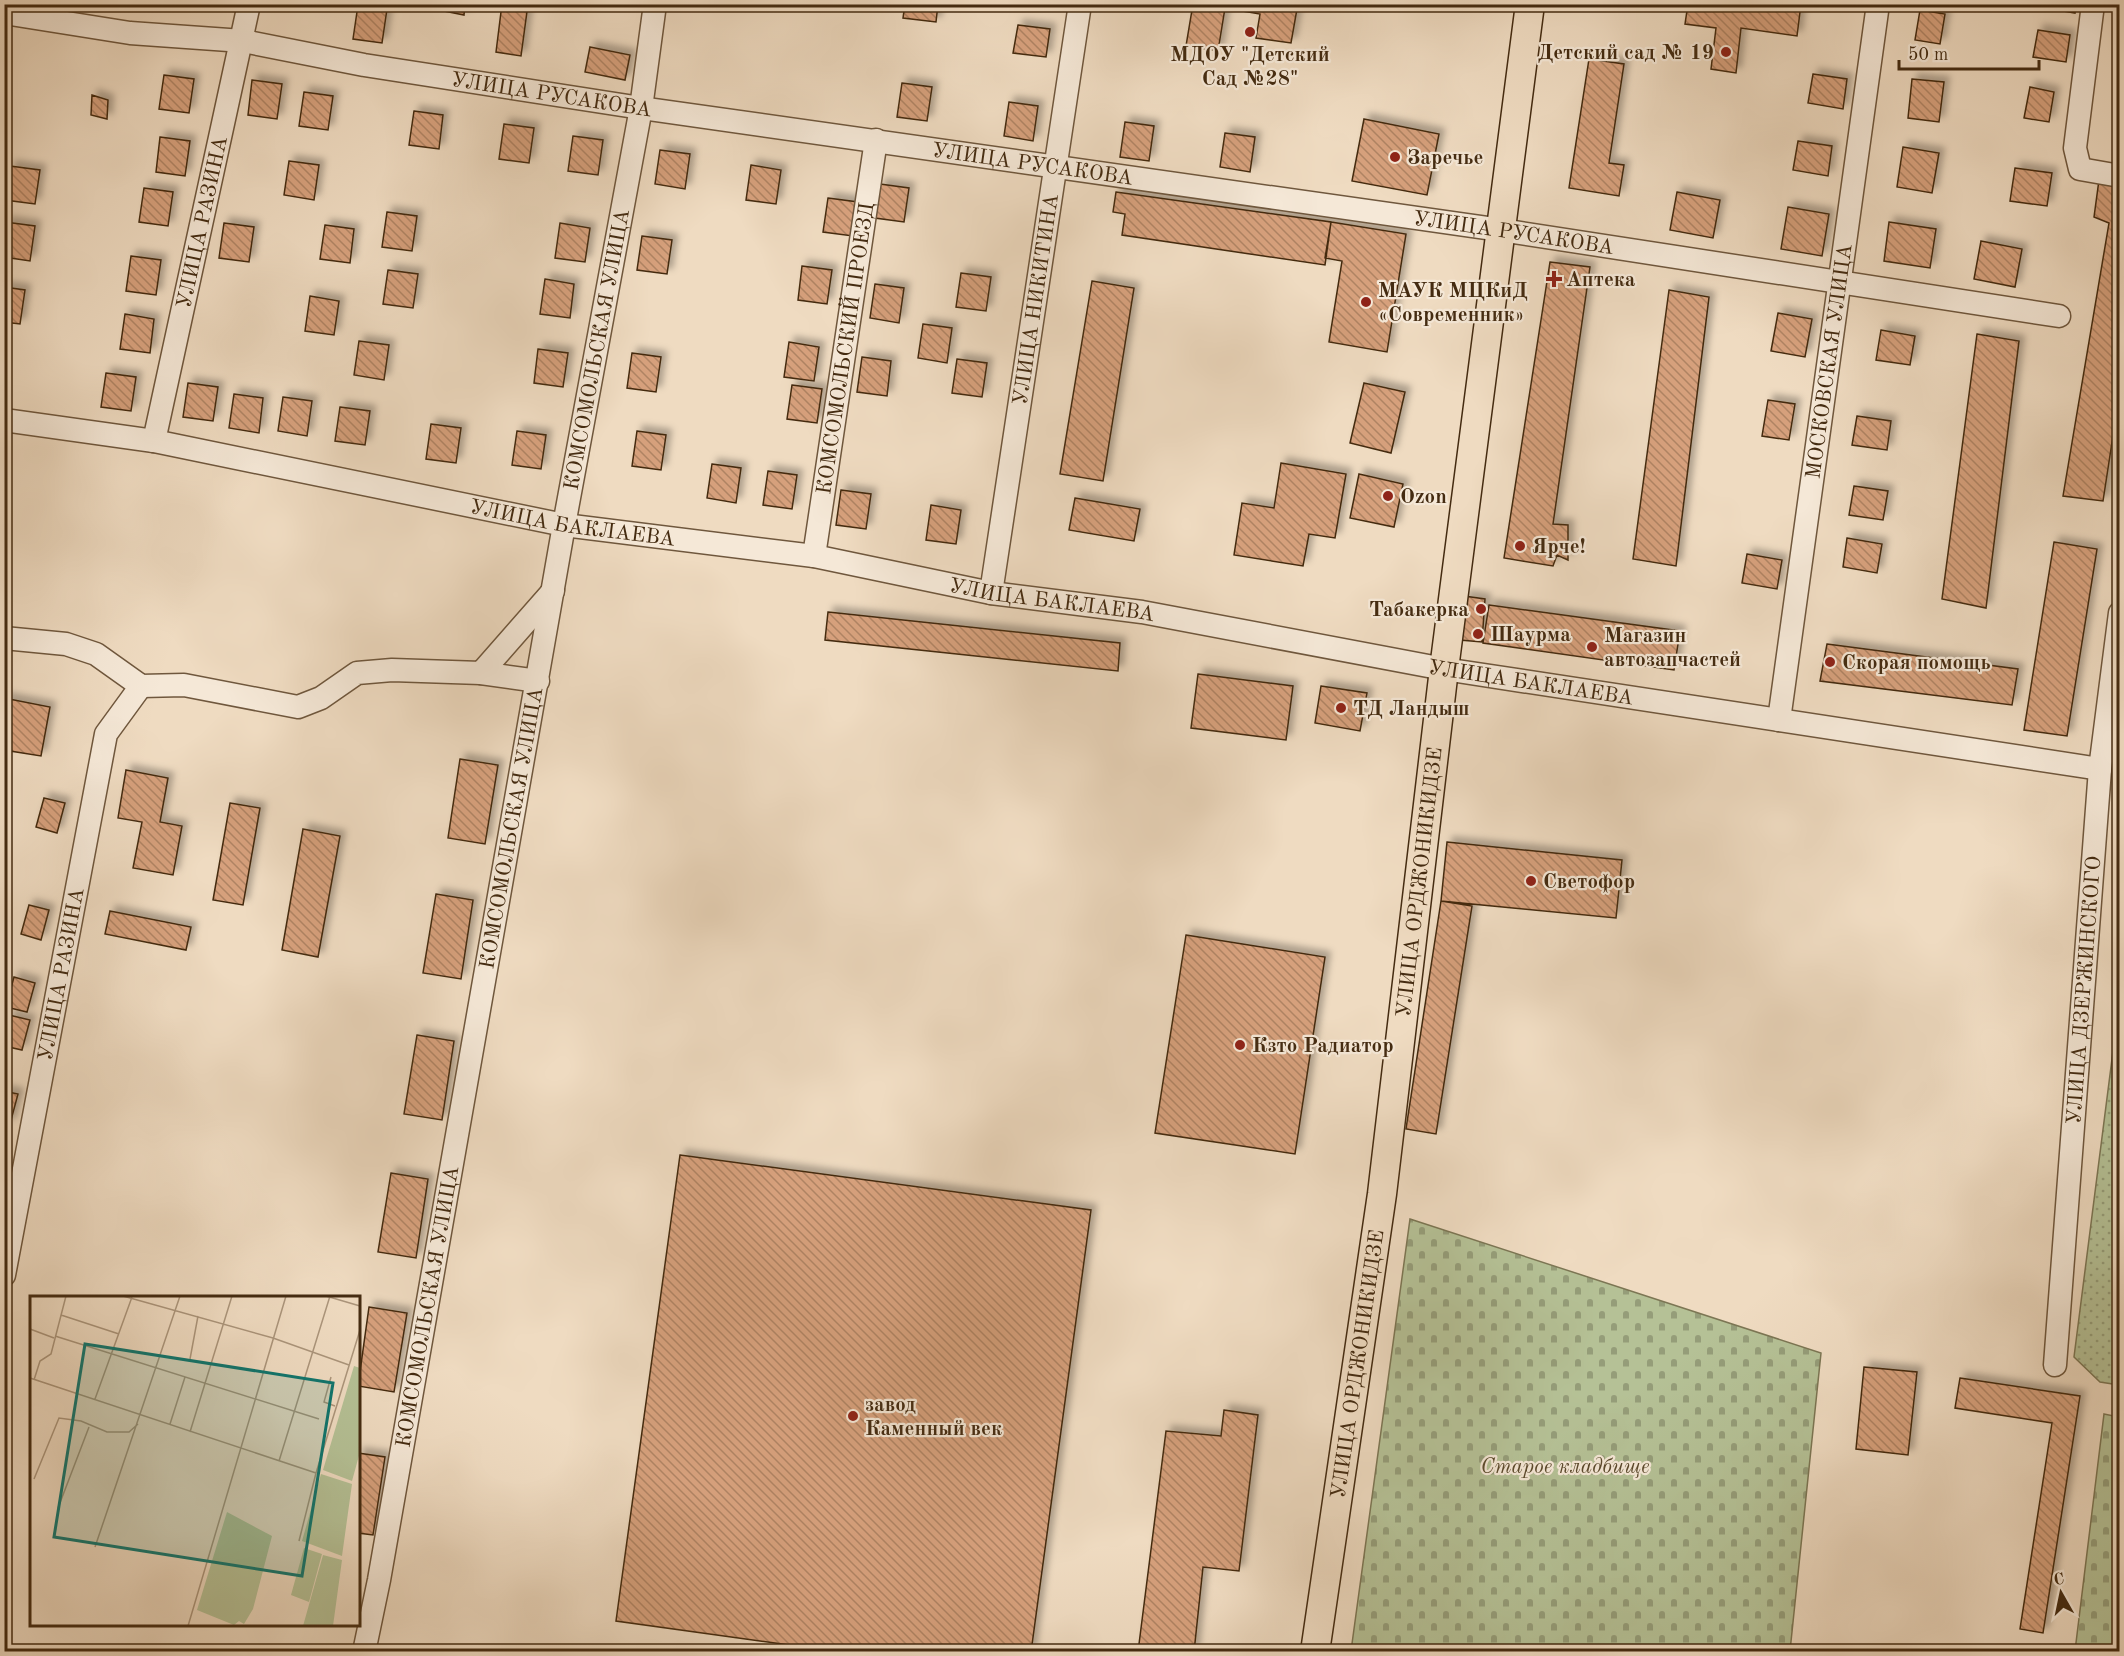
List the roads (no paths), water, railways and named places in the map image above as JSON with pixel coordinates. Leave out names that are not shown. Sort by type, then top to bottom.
[{"type":"main road","name":"УЛИЦА ОРДЖОНИКИДЗЕ","points":[[1315,1652],[1382,1194],[1444,669],[1530,4]]},
{"type":"street","name":"УЛИЦА РАЗИНА","points":[[154,441],[243,41],[249,4]]},
{"type":"street","name":"КОМСОМОЛЬСКАЯ УЛИЦА","points":[[364,1652],[380,1580],[564,525],[640,108],[655,4]]},
{"type":"street","name":"УЛИЦА НИКИТИНА","points":[[991,593],[1080,4]]},
{"type":"street","name":"МОСКОВСКАЯ УЛИЦА","points":[[1779,720],[1878,4]]},
{"type":"street","points":[[2094,4],[2075,148],[2080,169],[2120,176]]},
{"type":"street","name":"УЛИЦА РУСАКОВА","points":[[4,13],[130,33],[243,41],[364,65],[640,108],[1500,230],[2059,316]]},
{"type":"street","name":"КОМСОМОЛЬСКИЙ ПРОЕЗД","points":[[814,556],[876,140]]},
{"type":"street","name":"УЛИЦА БАКЛАЕВА","points":[[4,420],[154,441],[564,525],[814,556],[991,593],[1142,612],[1444,669],[2100,769]]},
{"type":"street","points":[[481,672],[553,591]]},
{"type":"street","name":"УЛИЦА ДЗЕРЖИНСКОГО","points":[[2055,1365],[2100,769],[2120,613]]},
{"type":"street","points":[[4,638],[66,644],[96,654],[141,686],[184,685],[298,707],[321,698],[357,673],[392,670],[481,672],[538,681]]},
{"type":"street","name":"УЛИЦА РАЗИНА","points":[[4,1275],[106,734],[141,686]]},
{"type":"place","name":"МДОУ \"Детский Сад №28\"","points":[[1250,32]]},
{"type":"place","name":"Детский сад № 19","points":[[1726,52]]},
{"type":"place","name":"Заречье","points":[[1395,157]]},
{"type":"place","name":"Аптека","points":[[1554,279]]},
{"type":"place","name":"МАУК МЦКиД «Современник»","points":[[1366,302]]},
{"type":"place","name":"Ozon","points":[[1388,496]]},
{"type":"place","name":"Ярче!","points":[[1520,546]]},
{"type":"place","name":"Табакерка","points":[[1481,609]]},
{"type":"place","name":"Шаурма","points":[[1478,634]]},
{"type":"place","name":"Магазин автозапчастей","points":[[1592,647]]},
{"type":"place","name":"Скорая помощь","points":[[1830,662]]},
{"type":"place","name":"ТД Ландыш","points":[[1341,708]]},
{"type":"place","name":"Светофор","points":[[1531,881]]},
{"type":"place","name":"Кзто Радиатор","points":[[1240,1045]]},
{"type":"place","name":"завод Каменный век","points":[[853,1416]]},
{"type":"park label","name":"Старое кладбище","points":[[1565,1466]]}]
